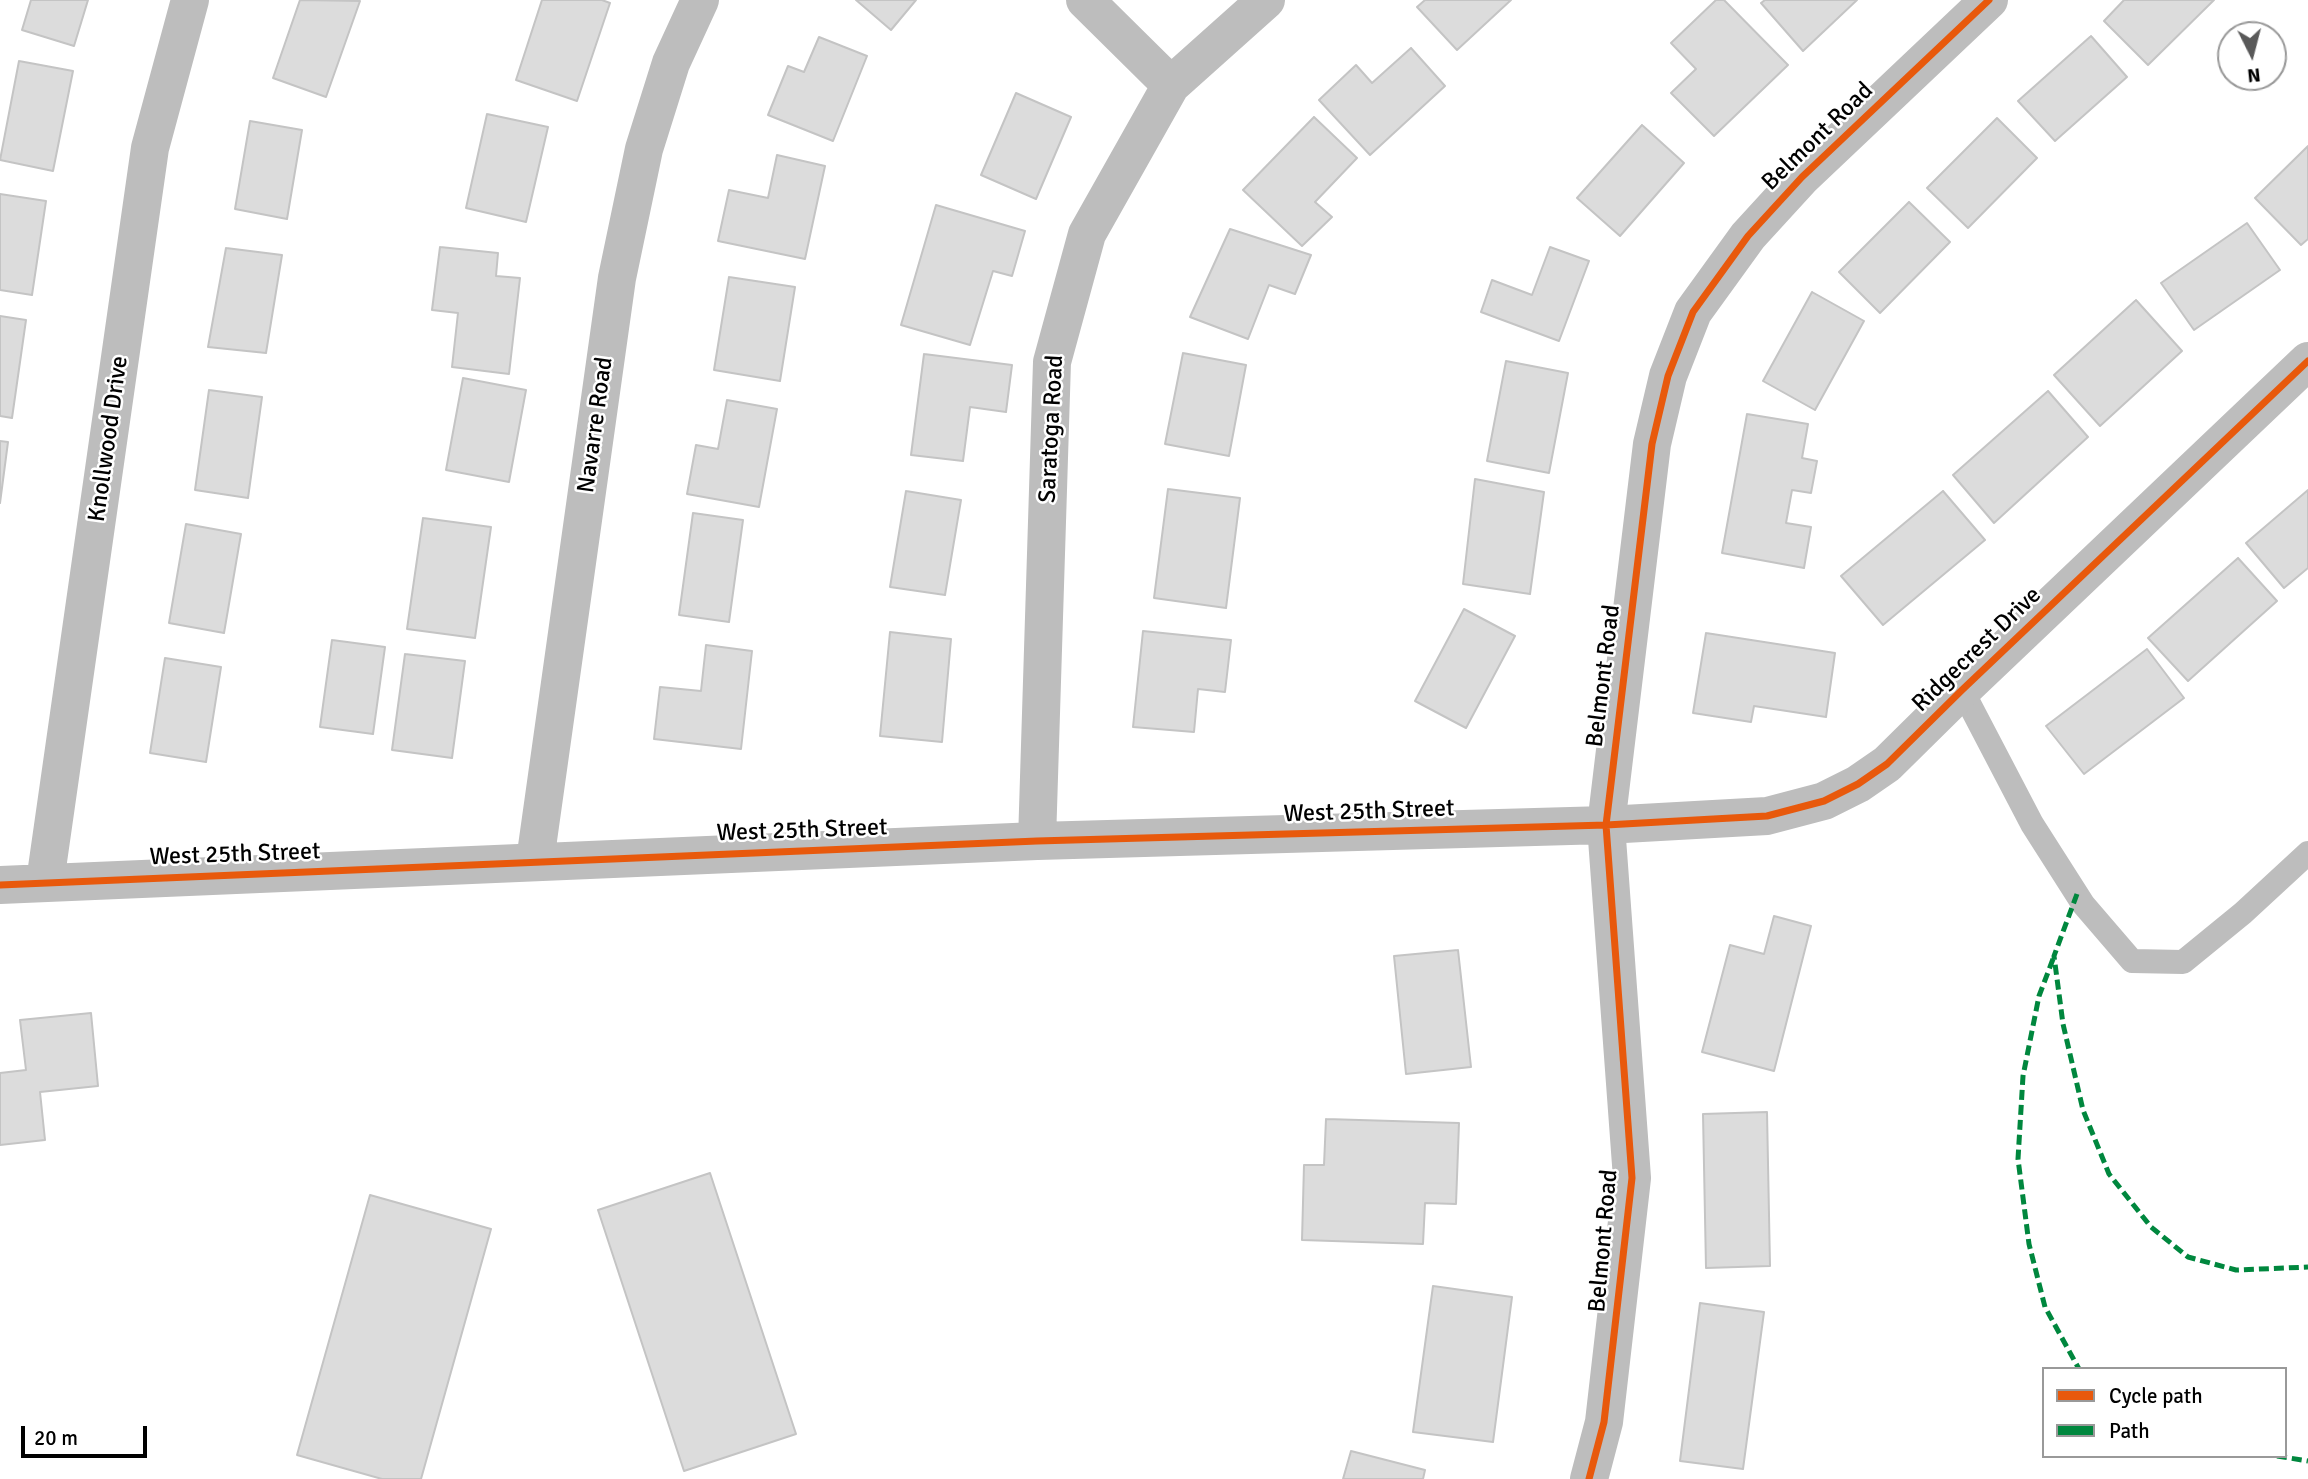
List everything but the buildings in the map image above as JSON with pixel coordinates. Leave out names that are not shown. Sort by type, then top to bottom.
[{"type":"street","name":"Knollwood Drive","points":[[45,882],[150,148],[190,0]]},
{"type":"street","name":"Navarre Road","points":[[535,861],[617,278],[644,149],[671,63],[700,0]]},
{"type":"street","points":[[1084,0],[1171,86]]},
{"type":"street","name":"Saratoga Road","points":[[1037,841],[1052,362],[1087,234],[1171,86],[1266,0]]},
{"type":"street","name":"Belmont Road","points":[[1589,1479],[1604,1422],[1632,1178],[1605,825],[1652,444],[1668,376],[1693,312],[1748,236],[1802,177],[1989,0]]},
{"type":"street","name":"Ridgecrest Drive","points":[[1605,825],[1767,816],[1824,801],[1858,784],[1887,764],[2308,361]]},
{"type":"street","name":"West 25th Street","points":[[0,885],[1037,841],[1605,825]]},
{"type":"lane","points":[[1962,690],[2032,824],[2083,904],[2132,961],[2183,962],[2243,913],[2308,853]]},
{"type":"marked path","points":[[2077,894],[2054,956],[2063,1024],[2083,1110],[2109,1174],[2151,1227],[2188,1257],[2236,1270],[2308,1267]]},
{"type":"marked path","points":[[2053,959],[2039,996],[2023,1076],[2018,1159],[2029,1244],[2045,1307],[2078,1367]]},
{"type":"marked path","points":[[2287,1458],[2308,1461]]},
{"type":"cycle path","points":[[1589,1479],[1604,1422],[1632,1178],[1606,825],[1652,444],[1668,376],[1693,312],[1748,236],[1802,177],[1989,0]]},
{"type":"cycle path","points":[[0,885],[1037,841],[1606,825],[1767,816],[1824,801],[1858,784],[1887,764],[2308,361]]}]
